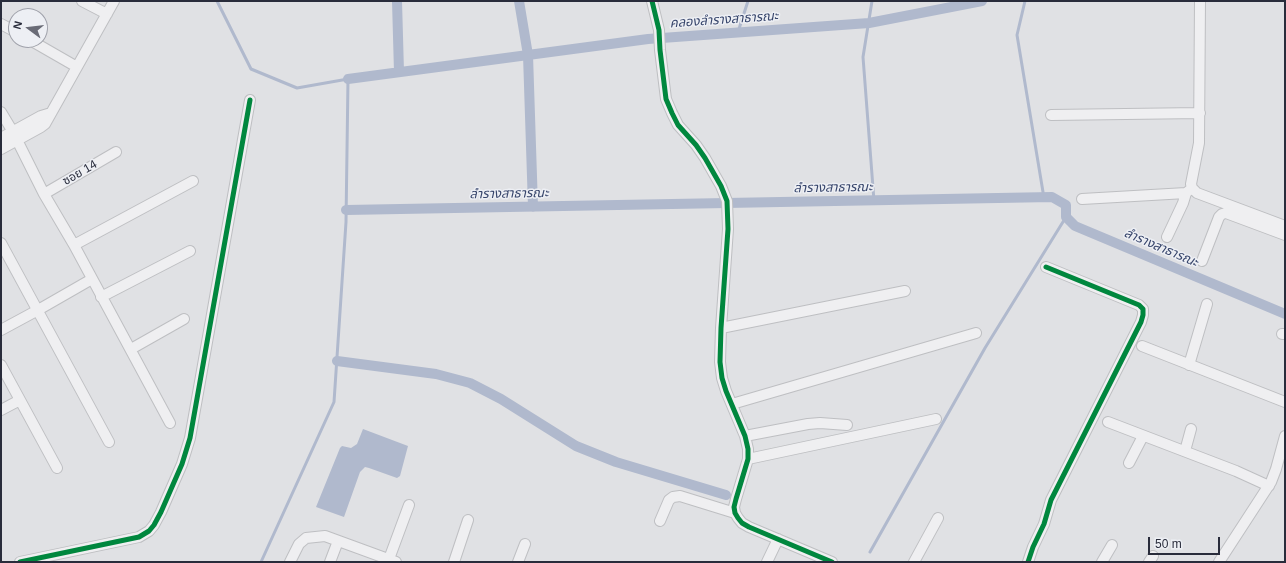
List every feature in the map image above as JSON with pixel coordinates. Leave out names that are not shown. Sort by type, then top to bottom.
[{"type":"street","points":[[82,1],[107,14]]},
{"type":"street","points":[[1,149],[41,116],[51,113],[114,1]]},
{"type":"street","points":[[652,1],[658,30],[666,99],[678,125],[706,158],[727,201],[728,212],[720,362],[722,378],[745,436],[748,449],[748,459],[734,507],[735,513],[742,523],[832,562]]},
{"type":"street","points":[[1167,237],[1189,191],[1199,143],[1200,1]]},
{"type":"street","points":[[44,48],[77,67]]},
{"type":"street","points":[[20,562],[43,560],[139,537],[149,531],[161,512],[182,464],[190,438],[250,100]]},
{"type":"street","points":[[1,112],[15,136],[44,194],[74,245],[170,423]]},
{"type":"street","points":[[1051,115],[1200,113]]},
{"type":"street","points":[[1,138],[15,136]]},
{"type":"street","name":"ซอย 14","points":[[44,194],[116,152]]},
{"type":"street","points":[[74,245],[193,181]]},
{"type":"street","points":[[1082,199],[1189,191],[1285,226]]},
{"type":"street","points":[[1202,261],[1219,217],[1222,214],[1226,213],[1285,235]]},
{"type":"street","points":[[1,243],[109,442]]},
{"type":"street","points":[[101,297],[190,251]]},
{"type":"street","points":[[1028,562],[1033,547],[1044,524],[1056,489],[1141,322],[1143,314],[1143,309],[1139,304],[1046,267]]},
{"type":"street","points":[[1,330],[92,279]]},
{"type":"street","points":[[721,328],[905,291]]},
{"type":"street","points":[[1189,364],[1207,304]]},
{"type":"street","points":[[131,349],[184,319]]},
{"type":"street","points":[[732,404],[976,333]]},
{"type":"street","points":[[1142,346],[1285,402]]},
{"type":"street","points":[[1,365],[56,468]]},
{"type":"street","points":[[1,410],[20,400]]},
{"type":"street","points":[[748,459],[936,419]]},
{"type":"street","points":[[1108,422],[1236,471],[1268,486]]},
{"type":"street","points":[[745,436],[808,424],[832,424],[847,426]]},
{"type":"street","points":[[1185,451],[1191,429]]},
{"type":"street","points":[[1129,463],[1143,436]]},
{"type":"street","points":[[1219,562],[1268,486],[1276,469],[1285,436]]},
{"type":"street","points":[[660,521],[669,500],[673,497],[680,496],[735,513]]},
{"type":"street","points":[[290,562],[299,544],[306,538],[325,536],[393,561],[409,505]]},
{"type":"street","points":[[914,562],[938,518]]},
{"type":"street","points":[[454,562],[468,520]]},
{"type":"street","points":[[767,562],[778,539]]},
{"type":"street","points":[[330,562],[338,541]]},
{"type":"street","points":[[518,562],[525,544]]},
{"type":"street","points":[[1102,562],[1112,545]]},
{"type":"water","points":[[363,429],[408,446],[400,476],[397,478],[365,467],[360,472],[344,517],[316,507],[340,448],[342,446],[351,448],[357,444]]},
{"type":"waterway","points":[[217,1],[251,69],[297,88],[348,79],[346,222],[334,402],[261,562]]},
{"type":"waterway","points":[[397,1],[399,72]]},
{"type":"waterway","points":[[519,1],[528,55],[533,207]]},
{"type":"waterway","points":[[738,32],[748,1]]},
{"type":"waterway","points":[[872,1],[863,57],[874,201]]},
{"type":"waterway","name":"คลองลำรางสาธารณะ","points":[[348,79],[648,39],[869,23],[982,1]]},
{"type":"waterway","points":[[1025,1],[1017,35],[1044,198]]},
{"type":"waterway","name":"ลำรางสาธารณะ","points":[[346,210],[1052,197],[1066,205],[1066,217],[1075,226],[1285,314]]},
{"type":"waterway","points":[[870,552],[985,348],[1066,217]]},
{"type":"waterway","points":[[337,361],[436,374],[470,383],[501,399],[576,446],[616,462],[726,495]]},
{"type":"cycle path","points":[[652,1],[659,30],[666,99],[678,125],[696,145],[705,158],[721,186],[727,201],[728,229],[720,362],[722,378],[726,391],[745,436],[748,449],[748,459],[734,507],[735,513],[742,523],[749,527],[832,562]]},
{"type":"cycle path","points":[[20,562],[139,537],[149,531],[161,512],[182,464],[190,438],[250,100]]},
{"type":"cycle path","points":[[1028,562],[1033,547],[1044,524],[1051,500],[1141,322],[1143,315],[1143,309],[1139,305],[1046,267]]}]
